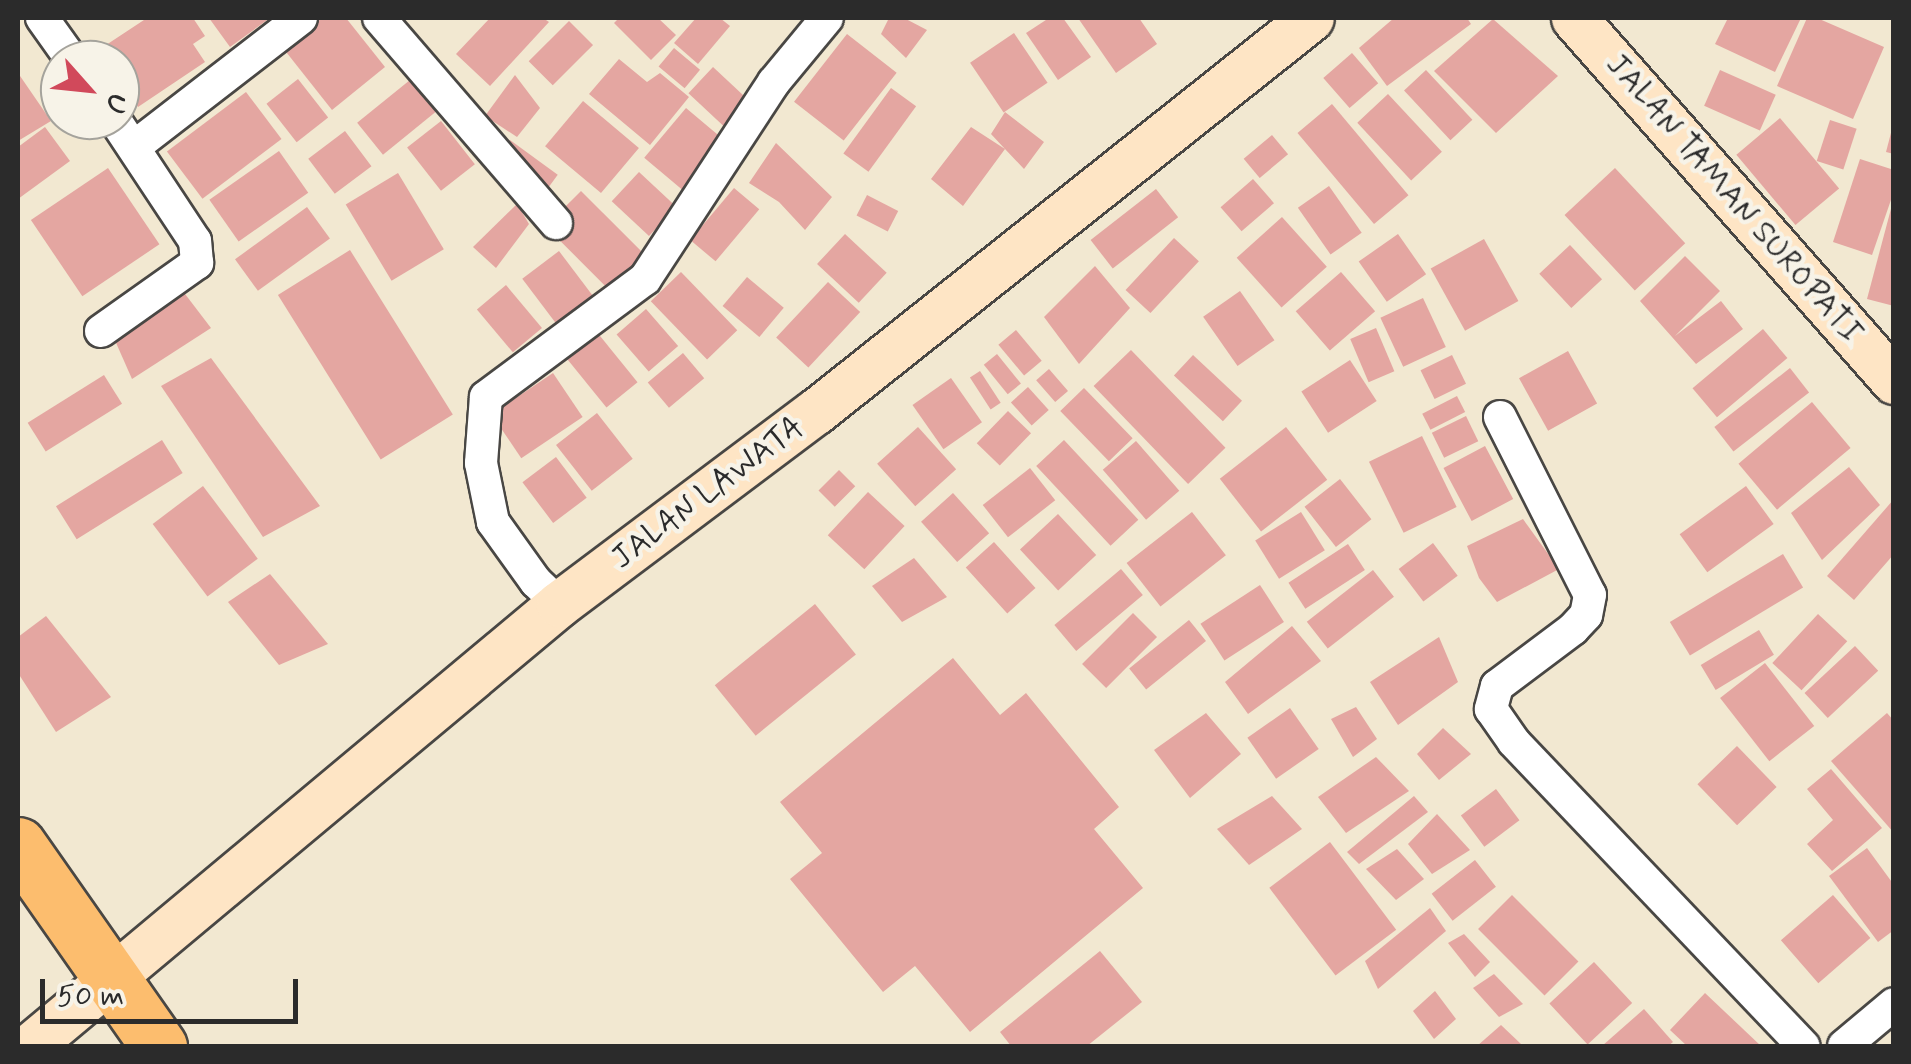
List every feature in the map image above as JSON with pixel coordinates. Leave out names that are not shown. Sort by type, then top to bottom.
[{"type":"highway","points":[[18,846],[159,1046]]},
{"type":"street","points":[[134,147],[301,18]]},
{"type":"street","points":[[379,18],[556,224]]},
{"type":"street","points":[[559,604],[536,582],[493,522],[481,463],[486,397],[645,279],[774,82],[827,18]]},
{"type":"street","name":"JALAN LAWATA","points":[[30,1046],[559,604],[800,423],[1312,18]]},
{"type":"street","name":"JALAN TAMAN SUROPATI","points":[[1574,18],[1894,382]]},
{"type":"street","points":[[101,331],[197,263],[195,241],[129,140]]},
{"type":"street","points":[[1500,417],[1590,595],[1586,615],[1572,629],[1497,686],[1491,709],[1514,742],[1804,1046]]},
{"type":"street","points":[[1844,1046],[1894,1004]]},
{"type":"building","points":[[147,18],[193,18],[205,36],[193,44],[205,62],[140,106],[140,40],[114,40]]},
{"type":"building","points":[[209,18],[270,18],[230,47]]},
{"type":"building","points":[[311,18],[346,18],[385,67],[332,110],[279,43]]},
{"type":"building","points":[[490,18],[543,18],[549,22],[490,86],[456,54]]},
{"type":"building","points":[[619,18],[658,18],[676,35],[651,60],[614,23]]},
{"type":"building","points":[[696,18],[720,18],[730,26],[698,64],[674,43]]},
{"type":"building","points":[[889,18],[904,18],[927,30],[906,58],[881,34]]},
{"type":"building","points":[[1049,18],[1063,18],[1091,57],[1058,80],[1026,33]]},
{"type":"building","points":[[1078,18],[1139,18],[1157,44],[1116,73]]},
{"type":"building","points":[[1394,18],[1467,18],[1471,24],[1387,86],[1359,48]]},
{"type":"building","points":[[1728,18],[1801,18],[1775,72],[1715,44]]},
{"type":"building","points":[[1807,18],[1817,18],[1884,47],[1853,119],[1777,86]]},
{"type":"building","points":[[1493,19],[1558,76],[1496,133],[1434,71]]},
{"type":"building","points":[[569,21],[593,45],[553,85],[529,61]]},
{"type":"building","points":[[1014,33],[1048,83],[1004,112],[970,63]]},
{"type":"building","points":[[847,34],[897,73],[844,141],[794,102]]},
{"type":"building","points":[[674,48],[700,70],[685,88],[659,66]]},
{"type":"building","points":[[1352,53],[1378,83],[1350,108],[1323,78]]},
{"type":"building","points":[[619,59],[647,82],[660,73],[689,97],[650,145],[589,94]]},
{"type":"building","points":[[713,67],[751,102],[726,129],[688,93]]},
{"type":"building","points":[[1426,70],[1472,120],[1450,140],[1404,90]]},
{"type":"building","points":[[1720,70],[1776,95],[1760,130],[1704,106]]},
{"type":"building","points":[[18,73],[40,105],[40,128],[18,141]]},
{"type":"building","points":[[515,75],[540,108],[517,137],[485,116]]},
{"type":"building","points":[[298,79],[328,118],[297,142],[266,104]]},
{"type":"building","points":[[410,80],[436,112],[383,155],[357,123]]},
{"type":"building","points":[[891,88],[916,106],[868,172],[843,154]]},
{"type":"building","points":[[246,92],[282,139],[202,199],[167,152]]},
{"type":"building","points":[[1388,94],[1442,152],[1411,180],[1357,123]]},
{"type":"building","points":[[583,101],[639,148],[601,193],[545,146]]},
{"type":"building","points":[[1332,104],[1408,195],[1374,224],[1298,133]]},
{"type":"building","points":[[686,108],[726,141],[684,191],[644,158]]},
{"type":"building","points":[[1005,112],[1044,142],[1024,169],[991,134]]},
{"type":"building","points":[[1780,118],[1839,188],[1795,225],[1736,155]]},
{"type":"building","points":[[1830,120],[1857,129],[1843,170],[1817,161]]},
{"type":"building","points":[[441,121],[475,164],[441,191],[407,147]]},
{"type":"building","points":[[971,127],[1005,149],[963,206],[931,179]]},
{"type":"building","points":[[1894,129],[1894,154],[1886,152]]},
{"type":"building","points":[[40,131],[40,140],[55,140],[70,161],[18,199],[18,147]]},
{"type":"building","points":[[345,131],[371,166],[335,194],[308,159]]},
{"type":"building","points":[[1272,135],[1288,154],[1260,178],[1244,159]]},
{"type":"building","points":[[510,140],[558,175],[544,193],[496,159]]},
{"type":"building","points":[[776,143],[832,197],[805,230],[779,202],[749,183]]},
{"type":"building","points":[[279,151],[308,193],[239,242],[209,200]]},
{"type":"building","points":[[1860,159],[1894,170],[1894,191],[1872,255],[1833,242]]},
{"type":"building","points":[[108,168],[159,244],[82,296],[31,220]]},
{"type":"building","points":[[1615,168],[1685,243],[1635,290],[1565,215]]},
{"type":"building","points":[[639,172],[676,207],[649,236],[612,201]]},
{"type":"building","points":[[398,173],[444,249],[392,281],[346,204]]},
{"type":"building","points":[[1253,179],[1274,203],[1242,231],[1221,207]]},
{"type":"building","points":[[1329,186],[1362,233],[1331,254],[1298,208]]},
{"type":"building","points":[[734,188],[759,209],[716,261],[690,240]]},
{"type":"building","points":[[1156,189],[1178,217],[1113,268],[1091,240]]},
{"type":"building","points":[[581,191],[645,255],[610,291],[546,226]]},
{"type":"building","points":[[867,195],[898,211],[888,231],[857,215]]},
{"type":"building","points":[[517,204],[529,224],[496,268],[473,247]]},
{"type":"building","points":[[1894,205],[1894,306],[1867,299]]},
{"type":"building","points":[[307,207],[330,239],[258,291],[235,259]]},
{"type":"building","points":[[1282,217],[1327,267],[1281,308],[1237,258]]},
{"type":"building","points":[[845,234],[887,273],[859,303],[817,264]]},
{"type":"building","points":[[1398,234],[1426,274],[1387,302],[1359,262]]},
{"type":"building","points":[[1174,238],[1199,261],[1150,313],[1126,290]]},
{"type":"building","points":[[1484,239],[1518,301],[1465,331],[1431,269]]},
{"type":"building","points":[[1570,245],[1602,279],[1571,308],[1539,274]]},
{"type":"building","points":[[350,250],[453,415],[381,460],[278,295]]},
{"type":"building","points":[[559,251],[595,298],[558,326],[522,279]]},
{"type":"building","points":[[1685,256],[1720,291],[1675,336],[1721,301],[1743,329],[1696,364],[1640,301]]},
{"type":"building","points":[[1095,266],[1130,308],[1079,364],[1044,317]]},
{"type":"building","points":[[681,272],[737,330],[707,359],[651,301]]},
{"type":"building","points":[[1341,272],[1375,311],[1330,351],[1296,311]]},
{"type":"building","points":[[747,277],[784,308],[759,337],[723,306]]},
{"type":"building","points":[[828,282],[860,312],[808,368],[776,338]]},
{"type":"building","points":[[506,285],[542,328],[513,352],[477,309]]},
{"type":"building","points":[[182,290],[211,328],[132,379],[113,336]]},
{"type":"building","points":[[1240,291],[1274,340],[1238,366],[1203,317]]},
{"type":"building","points":[[1423,298],[1446,347],[1403,367],[1380,318]]},
{"type":"building","points":[[646,309],[678,346],[649,372],[617,335]]},
{"type":"building","points":[[1376,328],[1394,371],[1369,382],[1350,339]]},
{"type":"building","points":[[1763,329],[1787,358],[1717,417],[1693,388]]},
{"type":"building","points":[[1016,330],[1042,361],[1024,375],[998,345]]},
{"type":"building","points":[[596,331],[638,382],[606,407],[565,356]]},
{"type":"building","points":[[1131,350],[1225,448],[1188,484],[1094,386]]},
{"type":"building","points":[[1568,351],[1597,403],[1548,431],[1519,378]]},
{"type":"building","points":[[683,353],[704,378],[669,408],[648,383]]},
{"type":"building","points":[[997,354],[1021,384],[1008,394],[984,365]]},
{"type":"building","points":[[1193,355],[1242,401],[1223,421],[1174,375]]},
{"type":"building","points":[[1452,355],[1466,384],[1435,399],[1421,370]]},
{"type":"building","points":[[211,358],[320,506],[263,537],[161,386]]},
{"type":"building","points":[[1350,360],[1377,401],[1328,433],[1301,392]]},
{"type":"building","points":[[1790,368],[1809,392],[1733,452],[1714,427]]},
{"type":"building","points":[[1049,369],[1068,391],[1055,402],[1036,380]]},
{"type":"building","points":[[980,371],[1001,403],[991,409],[970,378]]},
{"type":"building","points":[[553,373],[583,417],[521,458],[492,414]]},
{"type":"building","points":[[104,375],[122,404],[46,452],[28,423]]},
{"type":"building","points":[[951,378],[982,422],[943,449],[912,405]]},
{"type":"building","points":[[1028,387],[1049,410],[1032,425],[1011,402]]},
{"type":"building","points":[[1084,388],[1133,438],[1109,461],[1060,411]]},
{"type":"building","points":[[1457,396],[1465,412],[1430,430],[1422,414]]},
{"type":"building","points":[[1812,402],[1851,448],[1777,510],[1738,464]]},
{"type":"building","points":[[1008,411],[1031,433],[1000,466],[977,443]]},
{"type":"building","points":[[597,413],[633,459],[592,491],[556,445]]},
{"type":"building","points":[[1466,416],[1478,441],[1444,458],[1432,433]]},
{"type":"building","points":[[918,427],[956,469],[915,506],[877,464]]},
{"type":"building","points":[[1286,427],[1327,480],[1261,532],[1220,479]]},
{"type":"building","points":[[1422,436],[1457,507],[1404,533],[1369,462]]},
{"type":"building","points":[[162,440],[183,473],[77,539],[56,506]]},
{"type":"building","points":[[1064,440],[1138,520],[1111,546],[1036,466]]},
{"type":"building","points":[[1136,441],[1179,491],[1146,520],[1103,470]]},
{"type":"building","points":[[1485,446],[1513,499],[1472,521],[1444,468]]},
{"type":"building","points":[[556,457],[587,498],[553,523],[522,482]]},
{"type":"building","points":[[1849,467],[1880,505],[1822,560],[1791,513]]},
{"type":"building","points":[[1030,468],[1055,500],[1008,537],[983,505]]},
{"type":"building","points":[[839,470],[855,486],[835,507],[818,491]]},
{"type":"building","points":[[1340,479],[1371,519],[1336,547],[1305,507]]},
{"type":"building","points":[[203,486],[258,559],[207,597],[153,524]]},
{"type":"building","points":[[1746,486],[1774,524],[1707,572],[1680,534]]},
{"type":"building","points":[[868,492],[905,526],[864,569],[828,535]]},
{"type":"building","points":[[953,493],[989,533],[957,562],[921,522]]},
{"type":"building","points":[[1894,499],[1894,554],[1854,600],[1827,576]]},
{"type":"building","points":[[1192,512],[1226,555],[1160,606],[1127,563]]},
{"type":"building","points":[[1301,512],[1325,550],[1279,579],[1255,541]]},
{"type":"building","points":[[1058,514],[1096,555],[1058,590],[1020,549]]},
{"type":"building","points":[[1523,519],[1559,569],[1497,602],[1479,578],[1467,546]]},
{"type":"building","points":[[994,542],[1035,588],[1007,614],[966,567]]},
{"type":"building","points":[[1433,543],[1458,576],[1423,602],[1399,569]]},
{"type":"building","points":[[1348,544],[1365,570],[1305,609],[1288,583]]},
{"type":"building","points":[[1783,554],[1803,587],[1690,655],[1670,622]]},
{"type":"building","points":[[914,558],[947,597],[902,622],[872,586]]},
{"type":"building","points":[[1121,569],[1143,595],[1076,651],[1054,625]]},
{"type":"building","points":[[1373,570],[1394,597],[1328,649],[1307,622]]},
{"type":"building","points":[[270,574],[328,644],[279,665],[228,602]]},
{"type":"building","points":[[1260,585],[1284,622],[1224,661],[1200,624]]},
{"type":"building","points":[[815,604],[856,655],[756,736],[715,685]]},
{"type":"building","points":[[1133,613],[1157,637],[1106,688],[1082,664]]},
{"type":"building","points":[[1818,614],[1847,641],[1802,690],[1772,663]]},
{"type":"building","points":[[46,616],[111,697],[56,732],[18,673],[18,637]]},
{"type":"building","points":[[1189,620],[1206,641],[1146,689],[1129,668]]},
{"type":"building","points":[[1292,626],[1321,661],[1248,714],[1225,682]]},
{"type":"building","points":[[1759,630],[1774,655],[1716,690],[1701,665]]},
{"type":"building","points":[[1439,637],[1458,682],[1398,725],[1370,682]]},
{"type":"building","points":[[1855,646],[1878,671],[1828,718],[1805,693]]},
{"type":"building","points":[[953,658],[1000,715],[1026,693],[1119,807],[1094,829],[1143,888],[970,1032],[915,966],[883,992],[790,879],[822,853],[780,802]]},
{"type":"building","points":[[1765,663],[1814,726],[1769,761],[1720,698]]},
{"type":"building","points":[[1356,707],[1377,739],[1353,757],[1331,719]]},
{"type":"building","points":[[1290,708],[1319,749],[1276,779],[1247,738]]},
{"type":"building","points":[[1206,713],[1241,754],[1190,798],[1154,750]]},
{"type":"building","points":[[1887,713],[1894,721],[1894,833],[1831,761]]},
{"type":"building","points":[[1443,728],[1471,754],[1439,780],[1417,754]]},
{"type":"building","points":[[1737,746],[1777,787],[1737,825],[1697,784]]},
{"type":"building","points":[[1376,757],[1409,791],[1346,833],[1318,797]]},
{"type":"building","points":[[1831,769],[1882,828],[1832,871],[1807,844],[1833,820],[1807,789]]},
{"type":"building","points":[[1496,789],[1519,820],[1484,847],[1461,815]]},
{"type":"building","points":[[1272,796],[1302,829],[1249,865],[1217,829]]},
{"type":"building","points":[[1414,796],[1428,812],[1359,864],[1347,852]]},
{"type":"building","points":[[1437,814],[1470,850],[1432,874],[1408,844]]},
{"type":"building","points":[[1330,842],[1396,930],[1336,976],[1269,888]]},
{"type":"building","points":[[1867,848],[1894,885],[1894,930],[1878,942],[1829,876]]},
{"type":"building","points":[[1397,849],[1424,879],[1396,900],[1366,869]]},
{"type":"building","points":[[1475,860],[1496,887],[1453,921],[1432,894]]},
{"type":"building","points":[[1512,895],[1578,961],[1545,995],[1478,929]]},
{"type":"building","points":[[1833,895],[1870,938],[1818,983],[1781,940]]},
{"type":"building","points":[[1430,908],[1446,931],[1378,989],[1365,961]]},
{"type":"building","points":[[1464,934],[1490,962],[1475,977],[1448,943]]},
{"type":"building","points":[[1100,951],[1142,1002],[1087,1046],[1011,1046],[1000,1032]]},
{"type":"building","points":[[1594,962],[1632,1003],[1588,1045],[1549,1004]]},
{"type":"building","points":[[1494,974],[1523,1004],[1499,1017],[1473,988]]},
{"type":"building","points":[[1435,991],[1456,1019],[1434,1039],[1413,1011]]},
{"type":"building","points":[[1705,993],[1761,1046],[1687,1046],[1670,1030]]},
{"type":"building","points":[[1644,1009],[1673,1042],[1668,1046],[1602,1046]]},
{"type":"building","points":[[1501,1025],[1521,1044],[1477,1046]]}]
